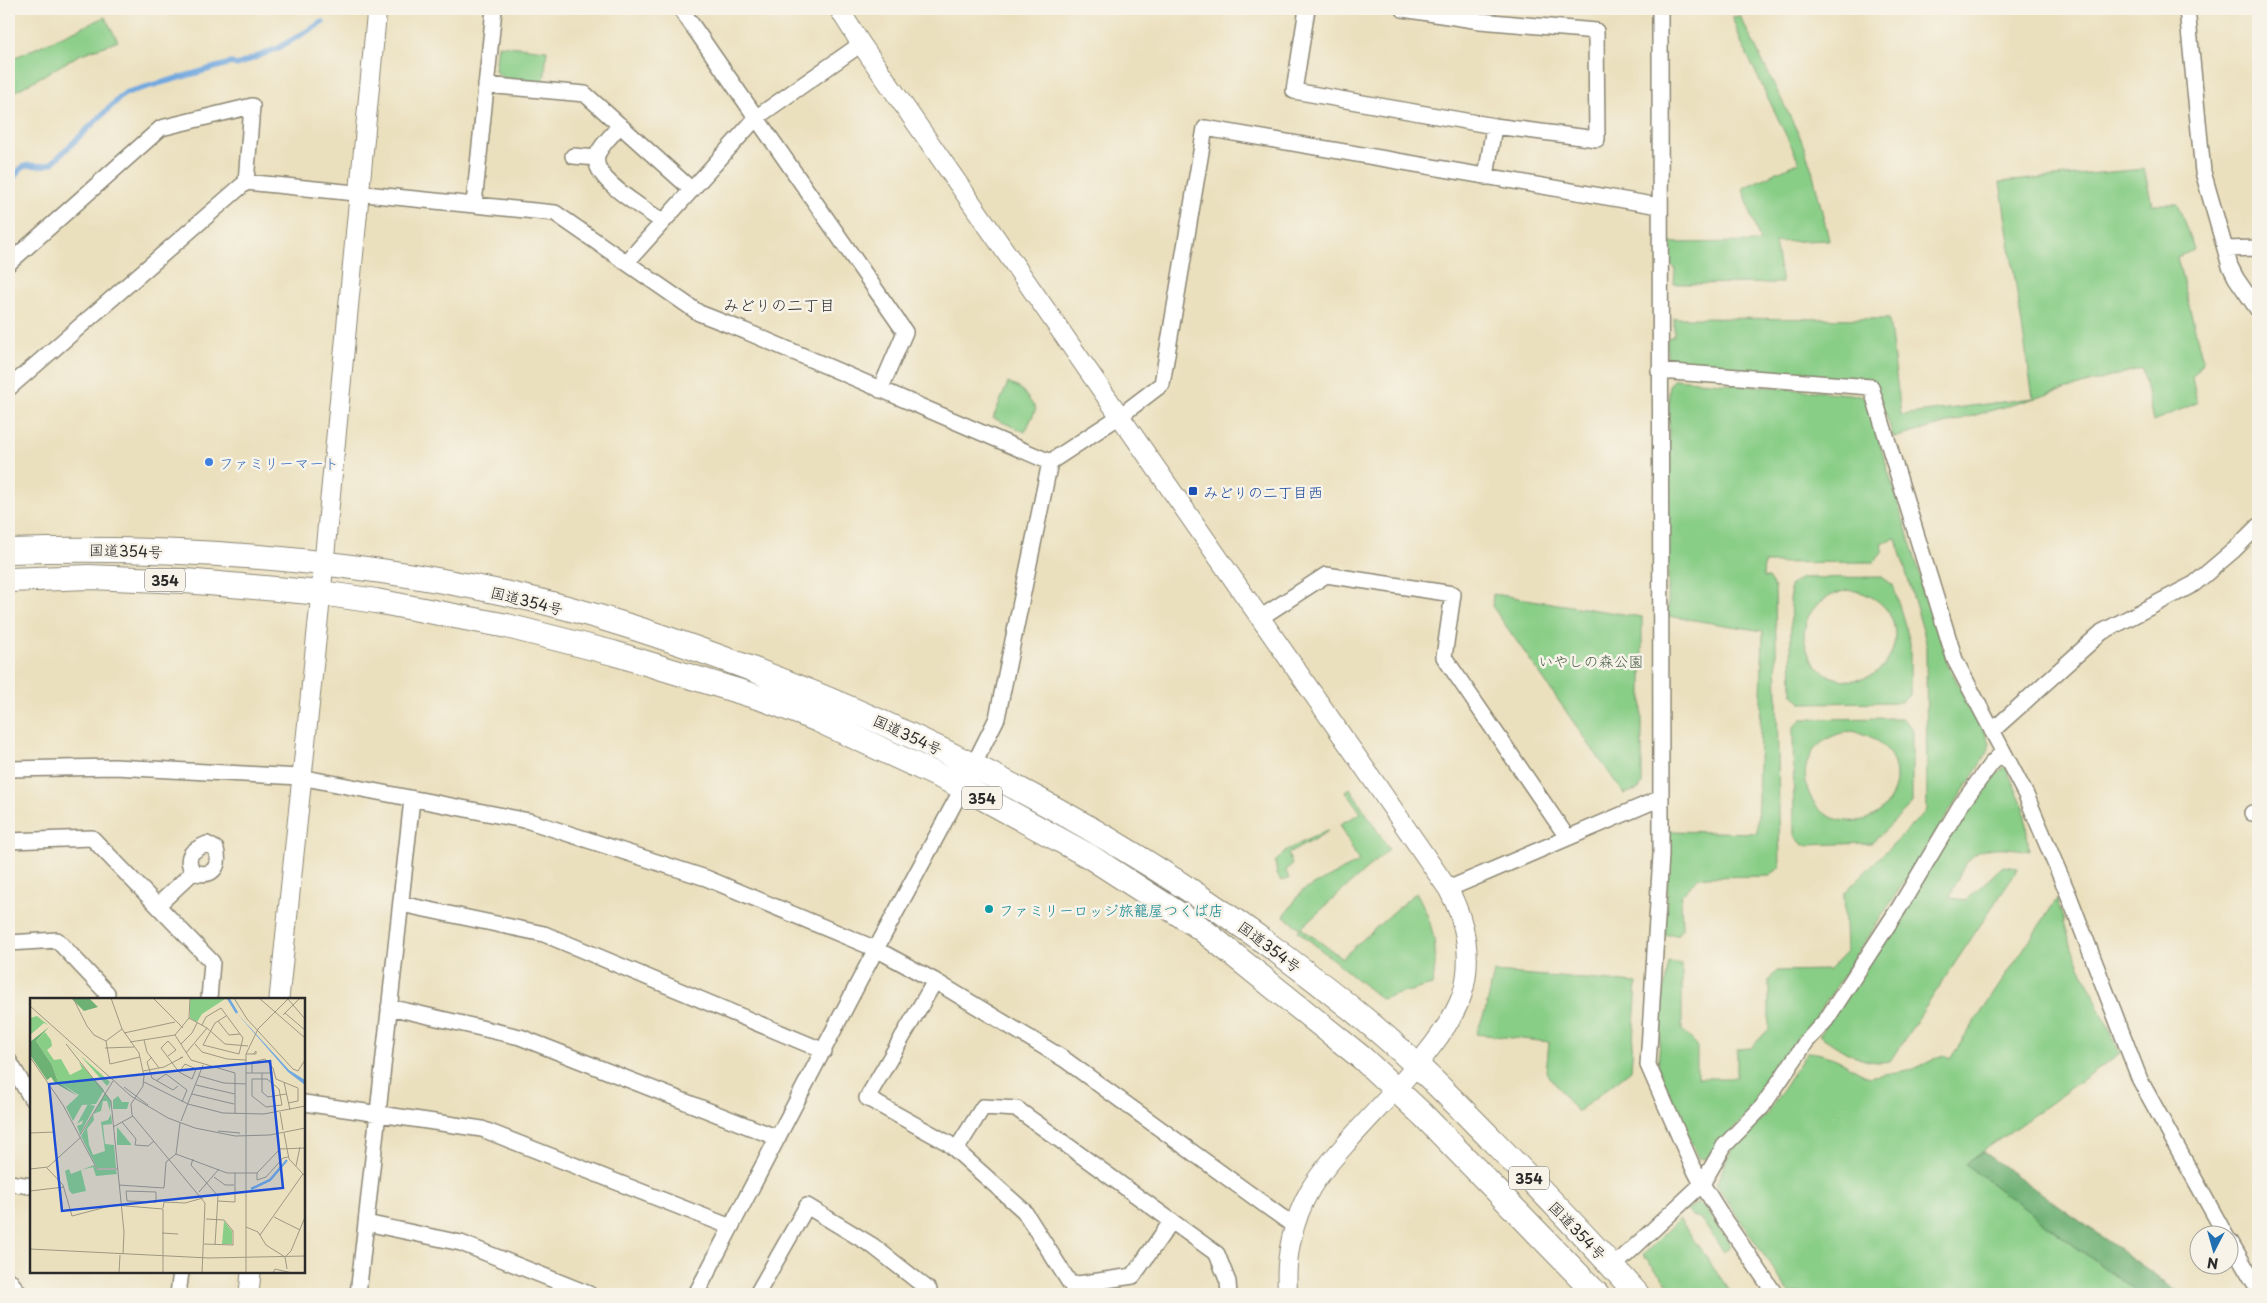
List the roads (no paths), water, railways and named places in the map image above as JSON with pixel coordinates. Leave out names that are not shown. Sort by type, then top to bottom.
[{"type":"highway","name":"国道354号","points":[[9,551],[78,548],[169,551],[324,563],[513,594],[600,618],[703,651],[829,698],[974,764],[1097,832],[1218,908],[1364,1018],[1479,1126],[1637,1294]]},
{"type":"highway","name":"国道354号","points":[[9,580],[89,577],[185,580],[321,593],[376,601],[507,626],[612,653],[764,699],[816,720],[963,787],[1089,856],[1199,927],[1362,1058],[1396,1089],[1506,1198],[1597,1294]]},
{"type":"street","points":[[278,998],[300,777],[321,593],[377,9]]},
{"type":"street","points":[[474,204],[494,9]]},
{"type":"street","points":[[681,9],[905,332],[880,390]]},
{"type":"street","points":[[839,9],[861,44],[1457,904],[1466,938],[1466,978],[1462,995],[1442,1031],[1416,1065],[1327,1165],[1311,1188],[1294,1226],[1288,1266],[1288,1294]]},
{"type":"street","points":[[1307,9],[1294,91],[1494,126],[1597,139],[1596,31],[1480,20],[1403,9]]},
{"type":"street","points":[[1660,9],[1661,855],[1648,1065],[1702,1184],[1775,1294]]},
{"type":"street","points":[[2187,9],[2203,172],[2225,249],[2236,278],[2258,310]]},
{"type":"street","points":[[627,262],[757,117],[861,44]]},
{"type":"street","points":[[486,85],[585,94],[692,190]]},
{"type":"street","points":[[9,263],[160,128],[252,106],[246,182],[9,388]]},
{"type":"street","points":[[620,126],[598,153],[597,158],[600,172],[608,183],[663,222]]},
{"type":"street","points":[[1486,177],[1494,126]]},
{"type":"street","points":[[974,764],[998,718],[1050,462],[1120,416],[1162,384],[1205,128],[1659,206]]},
{"type":"street","points":[[573,156],[597,158]]},
{"type":"street","points":[[246,182],[555,213],[699,313],[746,331],[1050,462]]},
{"type":"street","points":[[2225,249],[2258,248]]},
{"type":"street","points":[[1659,372],[1871,387],[1955,660],[2026,795],[2070,896],[2140,1080],[2220,1226]]},
{"type":"street","points":[[1992,731],[2102,632],[2194,584],[2234,550],[2258,526]]},
{"type":"street","points":[[1260,618],[1326,575],[1453,594],[1444,657],[1568,837]]},
{"type":"street","points":[[1613,1267],[1702,1184],[1724,1146],[1762,1107],[1806,1042],[1826,1020],[1899,908],[1960,806],[1991,764],[2004,752]]},
{"type":"street","points":[[9,769],[115,767],[300,777],[529,821],[706,878],[876,949],[935,980],[1064,1059],[1294,1226]]},
{"type":"street","points":[[696,1294],[963,787]]},
{"type":"street","points":[[358,1294],[412,798]]},
{"type":"street","points":[[1448,889],[1661,798]]},
{"type":"street","points":[[9,841],[92,838],[212,962],[209,998]]},
{"type":"street","points":[[158,905],[193,872]]},
{"type":"street","points":[[400,904],[544,934],[824,1051]]},
{"type":"street","points":[[9,943],[57,940],[107,993],[106,998]]},
{"type":"street","points":[[935,980],[866,1098],[948,1143],[1024,1211],[1071,1285],[1133,1276],[1171,1222]]},
{"type":"street","points":[[389,1007],[520,1037],[778,1138]]},
{"type":"street","points":[[9,1060],[30,1096]]},
{"type":"street","points":[[305,1103],[377,1112],[482,1129],[732,1226]]},
{"type":"street","points":[[956,1150],[983,1107],[1017,1109],[1217,1254],[1228,1282],[1229,1294]]},
{"type":"street","points":[[9,1183],[30,1186]]},
{"type":"street","points":[[757,1294],[807,1206],[873,1246],[929,1293]]},
{"type":"street","points":[[366,1223],[461,1243],[589,1294]]},
{"type":"street","points":[[2240,1258],[2258,1289]]},
{"type":"street","points":[[178,1294],[181,1273]]},
{"type":"street","points":[[249,1294],[251,1273]]},
{"type":"street","points":[[9,1280],[20,1294]]},
{"type":"waterway","points":[[339,13],[344,9]]},
{"type":"waterway","points":[[9,185],[25,166],[52,163],[125,93],[231,63],[237,65],[278,48],[323,22]]},
{"type":"place","name":"ファミリーマート","points":[[209,462]]},
{"type":"place","name":"みどりの二丁目西","points":[[1193,491]]},
{"type":"place","name":"ファミリーロッジ旅籠屋つくば店","points":[[989,909]]},
{"type":"district","name":"みどりの二丁目","points":[[779,304]]},
{"type":"park label","name":"いやしの森公園","points":[[1591,660]]}]
